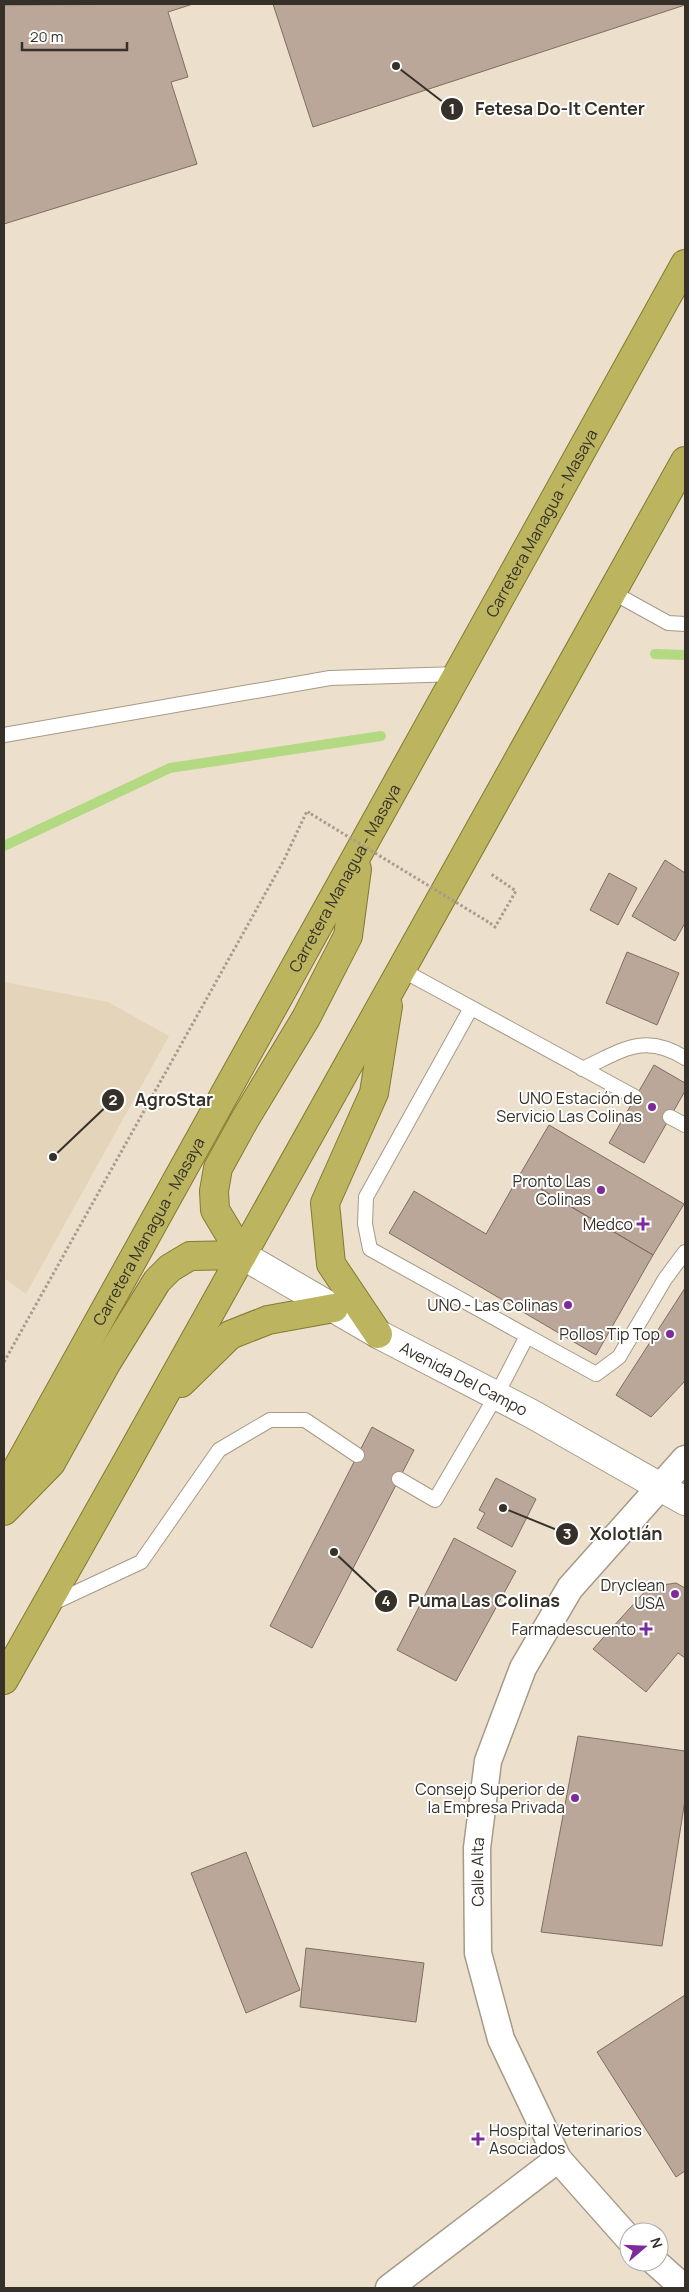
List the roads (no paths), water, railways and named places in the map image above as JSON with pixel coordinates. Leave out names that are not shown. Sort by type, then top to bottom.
[{"type":"highway","name":"Carretera Managua - Masaya","points":[[4,1492],[685,264]]},
{"type":"highway","points":[[4,1680],[162,1402],[685,461]]},
{"type":"highway","points":[[242,1255],[214,1210],[214,1191],[218,1168],[245,1119],[306,1018],[348,936],[360,853]]},
{"type":"highway","points":[[378,1334],[331,1264],[325,1203],[374,1093],[397,979]]},
{"type":"highway","points":[[4,1511],[51,1463],[107,1362],[157,1281],[170,1268],[190,1256],[242,1255]]},
{"type":"highway","points":[[162,1402],[230,1335],[268,1320],[334,1308]]},
{"type":"street","name":"Avenida Del Campo","points":[[242,1255],[378,1334],[496,1396],[685,1501]]},
{"type":"street","name":"Calle Alta","points":[[619,2228],[558,2159],[501,2039],[478,1953],[476,1848],[488,1761],[523,1668],[570,1588],[685,1459]]},
{"type":"street","points":[[389,2288],[558,2159]]},
{"type":"street","points":[[666,2272],[684,2288]]},
{"type":"lane","points":[[612,592],[668,623],[685,624]]},
{"type":"lane","points":[[4,735],[330,678],[458,674]]},
{"type":"lane","points":[[397,979],[471,1008],[635,1097]]},
{"type":"lane","points":[[471,1008],[366,1197],[365,1224],[370,1249],[596,1374],[619,1356],[665,1279],[685,1252]]},
{"type":"lane","points":[[582,1069],[639,1044],[669,1048],[685,1058]]},
{"type":"lane","points":[[670,1117],[685,1125]]},
{"type":"lane","points":[[399,1479],[435,1500],[496,1396],[527,1336]]},
{"type":"lane","points":[[45,1607],[140,1562],[219,1450],[270,1420],[305,1420],[357,1455]]},
{"type":"waterway","points":[[655,654],[685,655]]},
{"type":"waterway","points":[[4,846],[170,768],[381,736]]},
{"type":"place","name":"Fetesa Do-It Center","points":[[396,66]]},
{"type":"place","name":"UNO Estación de Servicio Las Colinas","points":[[652,1107]]},
{"type":"place","name":"AgroStar","points":[[53,1157]]},
{"type":"place","name":"Pronto Las Colinas","points":[[601,1190]]},
{"type":"place","name":"Medco","points":[[643,1224]]},
{"type":"place","name":"UNO - Las Colinas","points":[[568,1305]]},
{"type":"place","name":"Pollos Tip Top","points":[[670,1334]]},
{"type":"place","name":"Xolotlán","points":[[503,1508]]},
{"type":"place","name":"Puma Las Colinas","points":[[334,1552]]},
{"type":"place","name":"Dryclean USA","points":[[675,1594]]},
{"type":"place","name":"Farmadescuento","points":[[646,1629]]},
{"type":"place","name":"Consejo Superior de la Empresa Privada","points":[[575,1798]]},
{"type":"place","name":"Hospital Veterinarios Asociados","points":[[478,2139]]}]
